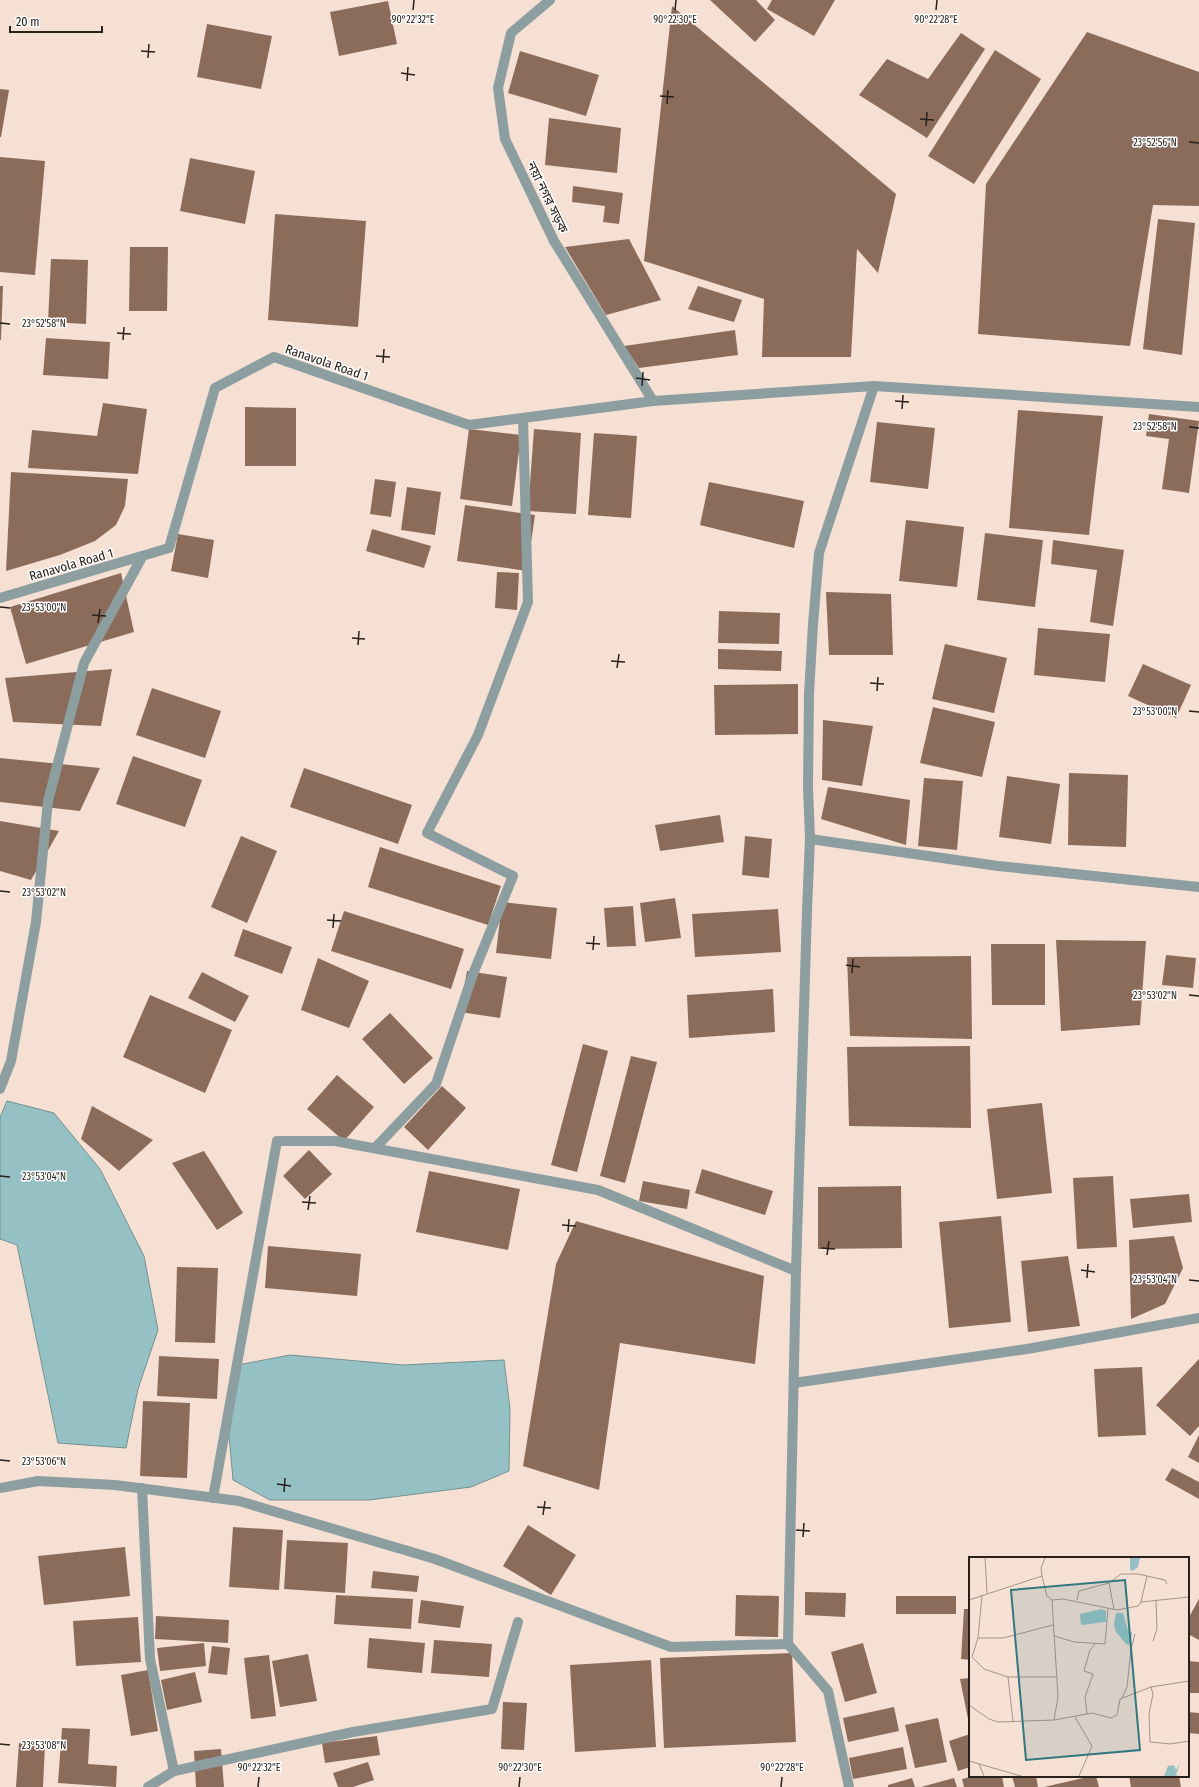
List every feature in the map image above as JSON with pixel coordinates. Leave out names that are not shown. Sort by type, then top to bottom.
[{"type":"street","name":"নয়া নগর সড়ক","points":[[550,0],[511,33],[498,88],[505,139],[554,241],[653,401]]},
{"type":"street","name":"Ranavola Road 1","points":[[0,598],[169,548],[214,388],[274,357],[469,425],[653,401],[874,386],[1199,406]]},
{"type":"street","points":[[849,1787],[828,1691],[788,1644],[796,1271],[810,839],[808,787],[809,694],[819,553],[874,386]]},
{"type":"street","points":[[375,1148],[436,1084],[473,974],[513,876],[427,833],[478,735],[528,602],[523,418]]},
{"type":"street","points":[[0,1089],[11,1061],[36,922],[48,801],[84,663],[142,557]]},
{"type":"street","points":[[810,839],[998,866],[1199,887]]},
{"type":"street","points":[[213,1498],[277,1141],[335,1141],[598,1190],[796,1271]]},
{"type":"street","points":[[794,1383],[1028,1349],[1199,1318]]},
{"type":"street","points":[[0,1488],[38,1481],[115,1484],[240,1501],[435,1559],[671,1647],[788,1644]]},
{"type":"street","points":[[142,1488],[150,1658],[174,1771]]},
{"type":"street","points":[[148,1787],[174,1771],[352,1732],[492,1709],[518,1622]]},
{"type":"water","points":[[7,1101],[54,1113],[100,1169],[144,1256],[158,1330],[138,1389],[126,1448],[58,1443],[17,1245],[0,1239],[0,1117]]},
{"type":"water","points":[[290,1355],[403,1365],[504,1360],[510,1409],[509,1471],[471,1487],[369,1500],[270,1500],[233,1480],[229,1435],[238,1365]]},
{"type":"building","points":[[710,0],[756,0],[775,20],[755,42]]},
{"type":"building","points":[[772,0],[835,0],[814,36],[767,9]]},
{"type":"building","points":[[388,1],[397,44],[339,56],[330,12]]},
{"type":"building","points":[[672,6],[896,194],[878,273],[857,249],[851,357],[762,357],[764,299],[644,261]]},
{"type":"building","points":[[207,24],[272,36],[261,89],[197,77]]},
{"type":"building","points":[[1087,32],[1199,72],[1199,206],[1153,205],[1130,346],[978,334],[986,184]]},
{"type":"building","points":[[961,33],[985,49],[927,138],[859,95],[887,59],[928,79]]},
{"type":"building","points":[[995,50],[1041,79],[974,184],[928,156]]},
{"type":"building","points":[[520,51],[599,75],[586,116],[508,93]]},
{"type":"building","points":[[0,89],[9,90],[1,137],[0,137]]},
{"type":"building","points":[[549,118],[621,128],[617,173],[545,165]]},
{"type":"building","points":[[0,157],[45,161],[35,275],[0,272]]},
{"type":"building","points":[[190,158],[255,171],[245,224],[180,211]]},
{"type":"building","points":[[573,186],[623,193],[619,224],[603,222],[605,206],[572,202]]},
{"type":"building","points":[[275,214],[366,221],[358,327],[268,320]]},
{"type":"building","points":[[1158,219],[1195,223],[1182,355],[1143,349]]},
{"type":"building","points":[[629,239],[661,300],[606,315],[565,247]]},
{"type":"building","points":[[130,247],[168,247],[167,311],[129,311]]},
{"type":"building","points":[[51,259],[88,260],[86,324],[48,322]]},
{"type":"building","points":[[0,286],[3,286],[1,340],[0,340]]},
{"type":"building","points":[[698,286],[742,300],[734,322],[688,309]]},
{"type":"building","points":[[735,330],[738,355],[639,368],[624,346]]},
{"type":"building","points":[[46,338],[110,342],[108,379],[43,375]]},
{"type":"building","points":[[103,403],[147,409],[138,474],[28,468],[32,430],[97,436]]},
{"type":"building","points":[[245,407],[296,408],[296,466],[245,466]]},
{"type":"building","points":[[1018,410],[1103,416],[1089,535],[1009,528]]},
{"type":"building","points":[[1149,414],[1199,421],[1189,493],[1162,489],[1169,439],[1146,436]]},
{"type":"building","points":[[877,422],[935,428],[928,489],[870,482]]},
{"type":"building","points":[[469,429],[521,435],[512,506],[460,499]]},
{"type":"building","points":[[534,429],[581,433],[576,514],[528,511]]},
{"type":"building","points":[[594,433],[637,436],[631,518],[588,515]]},
{"type":"building","points":[[11,472],[128,479],[125,506],[116,525],[95,541],[60,555],[6,571]]},
{"type":"building","points":[[375,479],[396,482],[391,517],[370,514]]},
{"type":"building","points":[[709,482],[804,501],[794,548],[700,525]]},
{"type":"building","points":[[407,487],[441,492],[435,535],[401,530]]},
{"type":"building","points":[[465,505],[535,515],[527,571],[457,561]]},
{"type":"building","points":[[906,520],[964,527],[957,587],[899,581]]},
{"type":"building","points":[[372,529],[431,546],[424,568],[366,551]]},
{"type":"building","points":[[985,533],[1043,540],[1035,607],[977,600]]},
{"type":"building","points":[[178,534],[214,540],[208,578],[171,571]]},
{"type":"building","points":[[1053,540],[1124,550],[1113,626],[1090,622],[1097,570],[1051,564]]},
{"type":"building","points":[[497,572],[519,573],[517,610],[495,608]]},
{"type":"building","points":[[121,573],[134,632],[26,664],[10,607]]},
{"type":"building","points":[[826,592],[891,594],[893,655],[829,655]]},
{"type":"building","points":[[719,611],[780,613],[779,644],[718,643]]},
{"type":"building","points":[[1038,628],[1110,634],[1105,682],[1034,675]]},
{"type":"building","points":[[945,644],[1007,658],[994,713],[932,699]]},
{"type":"building","points":[[718,649],[782,651],[781,671],[718,669]]},
{"type":"building","points":[[1143,664],[1191,685],[1176,718],[1128,696]]},
{"type":"building","points":[[112,669],[101,726],[13,722],[5,678]]},
{"type":"building","points":[[798,684],[798,734],[715,735],[714,685]]},
{"type":"building","points":[[152,688],[221,711],[205,758],[136,735]]},
{"type":"building","points":[[933,707],[995,722],[982,777],[920,763]]},
{"type":"building","points":[[823,720],[873,726],[862,786],[822,780]]},
{"type":"building","points":[[133,756],[202,780],[185,827],[116,804]]},
{"type":"building","points":[[0,758],[100,768],[80,811],[0,802]]},
{"type":"building","points":[[304,768],[412,805],[398,844],[290,807]]},
{"type":"building","points":[[1069,773],[1128,775],[1126,847],[1068,845]]},
{"type":"building","points":[[1007,776],[1060,784],[1051,844],[999,837]]},
{"type":"building","points":[[924,778],[963,781],[957,850],[918,846]]},
{"type":"building","points":[[828,787],[910,800],[906,845],[821,819]]},
{"type":"building","points":[[720,815],[724,842],[660,851],[655,825]]},
{"type":"building","points":[[0,821],[59,831],[31,880],[0,871]]},
{"type":"building","points":[[241,836],[277,851],[247,923],[211,907]]},
{"type":"building","points":[[745,836],[772,839],[769,878],[742,875]]},
{"type":"building","points":[[380,847],[501,886],[488,925],[368,887]]},
{"type":"building","points":[[675,898],[681,938],[645,942],[640,903]]},
{"type":"building","points":[[502,902],[557,908],[551,959],[496,953]]},
{"type":"building","points":[[633,906],[636,946],[607,947],[604,908]]},
{"type":"building","points":[[778,909],[781,952],[695,957],[692,914]]},
{"type":"building","points":[[344,911],[464,949],[451,989],[331,951]]},
{"type":"building","points":[[243,929],[292,947],[282,974],[234,956]]},
{"type":"building","points":[[1056,940],[1146,941],[1140,1025],[1061,1031]]},
{"type":"building","points":[[991,944],[1045,944],[1045,1005],[992,1005]]},
{"type":"building","points":[[1166,955],[1196,958],[1193,988],[1162,985]]},
{"type":"building","points":[[971,956],[972,1039],[850,1036],[847,957]]},
{"type":"building","points":[[318,958],[369,981],[349,1028],[301,1010]]},
{"type":"building","points":[[467,971],[507,977],[500,1018],[460,1012]]},
{"type":"building","points":[[202,972],[249,996],[235,1022],[188,998]]},
{"type":"building","points":[[773,989],[775,1032],[689,1038],[687,995]]},
{"type":"building","points":[[150,995],[232,1030],[205,1093],[123,1057]]},
{"type":"building","points":[[390,1013],[433,1058],[404,1084],[362,1039]]},
{"type":"building","points":[[583,1044],[608,1051],[577,1172],[551,1165]]},
{"type":"building","points":[[970,1046],[971,1128],[849,1126],[847,1047]]},
{"type":"building","points":[[631,1056],[657,1062],[625,1183],[600,1176]]},
{"type":"building","points":[[337,1075],[374,1107],[344,1141],[307,1109]]},
{"type":"building","points":[[442,1086],[466,1108],[428,1150],[404,1127]]},
{"type":"building","points":[[1042,1103],[1052,1193],[997,1199],[987,1109]]},
{"type":"building","points":[[92,1106],[153,1140],[119,1171],[81,1139]]},
{"type":"building","points":[[309,1150],[332,1174],[305,1199],[283,1176]]},
{"type":"building","points":[[204,1151],[243,1213],[217,1230],[172,1163]]},
{"type":"building","points":[[702,1169],[773,1191],[765,1215],[695,1193]]},
{"type":"building","points":[[429,1171],[520,1189],[508,1250],[416,1232]]},
{"type":"building","points":[[1113,1176],[1117,1247],[1077,1249],[1073,1178]]},
{"type":"building","points":[[643,1181],[690,1190],[687,1209],[639,1201]]},
{"type":"building","points":[[901,1186],[902,1248],[818,1249],[818,1187]]},
{"type":"building","points":[[1189,1194],[1192,1222],[1133,1228],[1130,1199]]},
{"type":"building","points":[[1001,1216],[1011,1322],[949,1328],[939,1222]]},
{"type":"building","points":[[576,1221],[764,1276],[755,1364],[620,1343],[599,1490],[523,1466],[556,1264]]},
{"type":"building","points":[[1174,1236],[1183,1268],[1165,1304],[1131,1319],[1129,1240]]},
{"type":"building","points":[[268,1246],[361,1254],[357,1296],[265,1288]]},
{"type":"building","points":[[1068,1256],[1080,1326],[1028,1332],[1021,1261]]},
{"type":"building","points":[[177,1267],[218,1268],[215,1343],[175,1342]]},
{"type":"building","points":[[159,1356],[219,1359],[217,1399],[157,1396]]},
{"type":"building","points":[[1199,1359],[1199,1426],[1190,1436],[1156,1405]]},
{"type":"building","points":[[1142,1367],[1146,1435],[1098,1437],[1094,1369]]},
{"type":"building","points":[[143,1401],[190,1403],[187,1478],[140,1476]]},
{"type":"building","points":[[1199,1435],[1199,1463],[1188,1457]]},
{"type":"building","points":[[1172,1468],[1199,1482],[1199,1499],[1165,1480]]},
{"type":"building","points":[[528,1525],[576,1555],[551,1595],[503,1566]]},
{"type":"building","points":[[233,1527],[283,1530],[279,1590],[229,1587]]},
{"type":"building","points":[[287,1540],[348,1543],[345,1593],[284,1589]]},
{"type":"building","points":[[125,1547],[130,1596],[44,1605],[38,1556]]},
{"type":"building","points":[[373,1571],[419,1576],[417,1592],[371,1588]]},
{"type":"building","points":[[805,1592],[846,1593],[845,1617],[805,1615]]},
{"type":"building","points":[[336,1595],[413,1599],[411,1629],[334,1624]]},
{"type":"building","points":[[736,1595],[779,1596],[778,1637],[735,1636]]},
{"type":"building","points":[[896,1596],[956,1596],[956,1614],[896,1614]]},
{"type":"building","points":[[1199,1599],[1199,1640],[1189,1635],[1189,1617]]},
{"type":"building","points":[[421,1600],[464,1606],[460,1628],[418,1623]]},
{"type":"building","points":[[964,1609],[969,1609],[969,1660],[961,1659]]},
{"type":"building","points":[[156,1616],[229,1620],[228,1643],[155,1639]]},
{"type":"building","points":[[138,1617],[141,1662],[76,1666],[73,1621]]},
{"type":"building","points":[[369,1638],[425,1643],[422,1673],[367,1668]]},
{"type":"building","points":[[434,1640],[492,1644],[489,1677],[431,1673]]},
{"type":"building","points":[[204,1643],[206,1666],[160,1671],[157,1648]]},
{"type":"building","points":[[863,1643],[877,1693],[845,1702],[831,1652]]},
{"type":"building","points":[[212,1646],[230,1648],[227,1675],[208,1673]]},
{"type":"building","points":[[792,1653],[796,1742],[664,1748],[660,1658]]},
{"type":"building","points":[[308,1654],[317,1701],[280,1707],[272,1661]]},
{"type":"building","points":[[269,1655],[276,1716],[251,1719],[244,1658]]},
{"type":"building","points":[[651,1660],[656,1747],[575,1752],[570,1665]]},
{"type":"building","points":[[1189,1661],[1199,1662],[1199,1693],[1189,1693]]},
{"type":"building","points":[[148,1670],[158,1731],[131,1736],[121,1675]]},
{"type":"building","points":[[195,1672],[202,1702],[167,1710],[161,1680]]},
{"type":"building","points":[[969,1678],[968,1719],[960,1679]]},
{"type":"building","points":[[503,1702],[527,1703],[524,1750],[501,1749]]},
{"type":"building","points":[[894,1707],[899,1731],[848,1742],[843,1718]]},
{"type":"building","points":[[1189,1712],[1199,1713],[1199,1734],[1189,1733]]},
{"type":"building","points":[[938,1718],[947,1762],[915,1768],[905,1725]]},
{"type":"building","points":[[62,1728],[90,1729],[88,1764],[117,1766],[116,1787],[58,1783]]},
{"type":"building","points":[[969,1734],[969,1767],[958,1771],[949,1741]]},
{"type":"building","points":[[377,1736],[380,1755],[325,1763],[322,1743]]},
{"type":"building","points":[[19,1743],[45,1745],[43,1787],[16,1787]]},
{"type":"building","points":[[903,1747],[907,1769],[853,1779],[849,1758]]},
{"type":"building","points":[[221,1749],[224,1787],[196,1787],[194,1751]]},
{"type":"building","points":[[368,1762],[374,1780],[353,1787],[338,1787],[333,1773]]},
{"type":"building","points":[[970,1777],[1002,1777],[1004,1787],[964,1787],[962,1779]]},
{"type":"building","points":[[1012,1777],[1036,1777],[1038,1787],[1015,1787]]},
{"type":"building","points":[[1088,1777],[1096,1777],[1099,1787],[1044,1787]]},
{"type":"building","points":[[1129,1777],[1179,1777],[1181,1787],[1131,1787]]},
{"type":"building","points":[[912,1778],[915,1787],[888,1787],[888,1785]]},
{"type":"building","points":[[954,1778],[957,1787],[921,1787]]}]
